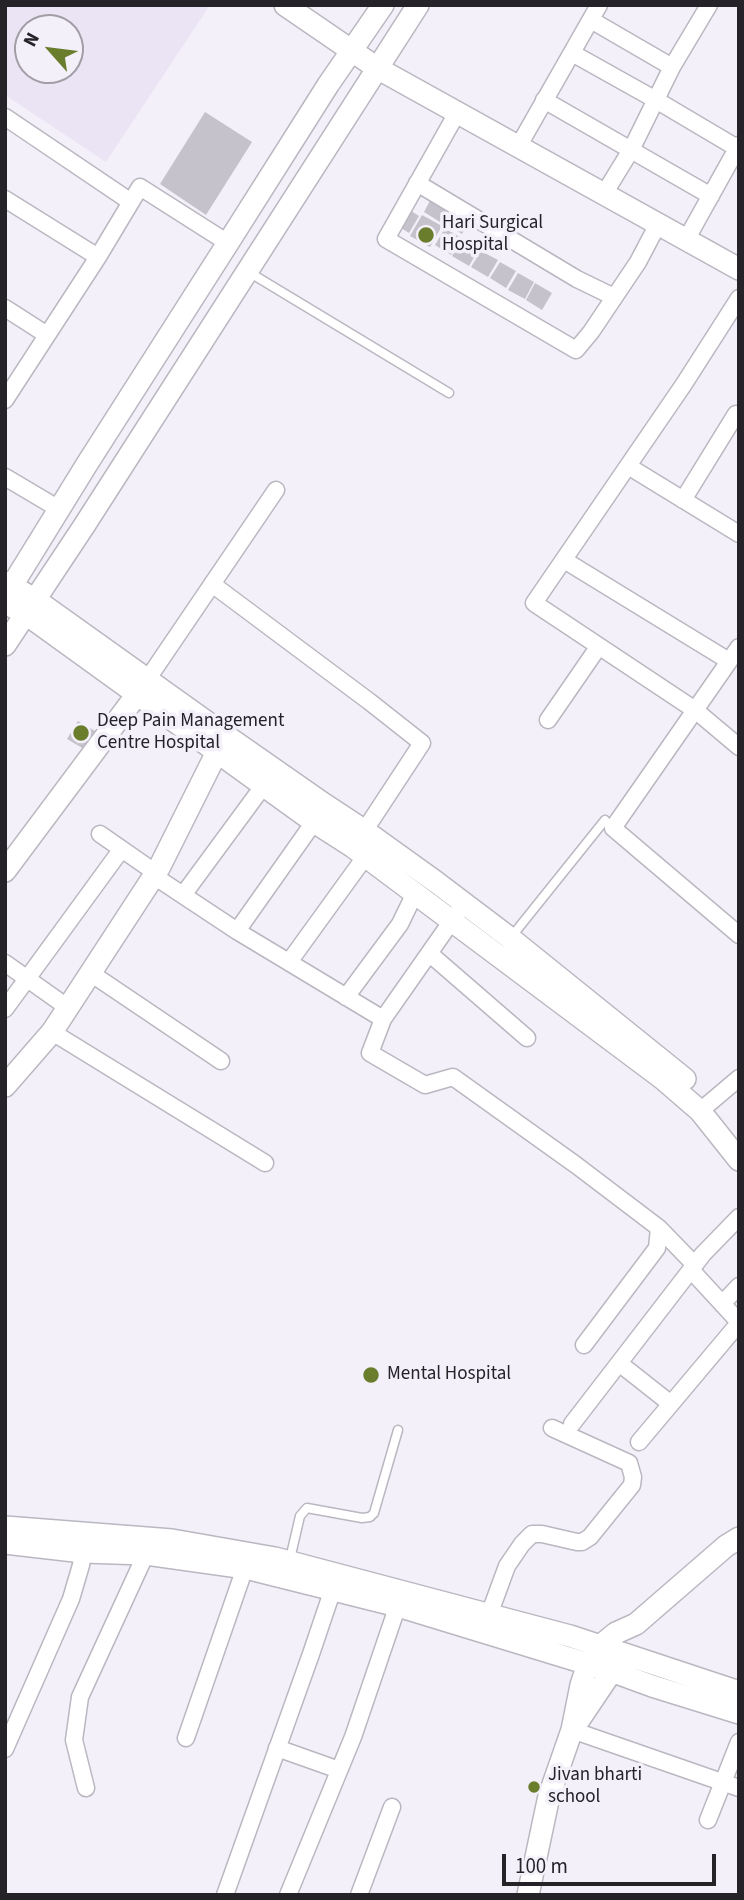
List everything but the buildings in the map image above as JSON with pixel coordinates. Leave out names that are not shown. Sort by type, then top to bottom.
[{"type":"street","points":[[285,5],[377,68],[739,269]]},
{"type":"street","points":[[383,5],[328,85],[7,592],[221,743],[324,804],[361,845],[415,893],[510,938],[661,1059],[705,1107],[739,1160]]},
{"type":"street","points":[[5,645],[418,5]]},
{"type":"street","points":[[517,147],[599,5]]},
{"type":"street","points":[[604,194],[631,150],[672,67],[709,5]]},
{"type":"street","points":[[591,20],[672,67]]},
{"type":"street","points":[[572,53],[738,146],[686,240]]},
{"type":"street","points":[[544,100],[711,195]]},
{"type":"street","points":[[457,113],[386,239],[576,350],[638,262],[658,224]]},
{"type":"street","points":[[5,117],[131,202]]},
{"type":"street","points":[[417,183],[577,279],[614,297]]},
{"type":"street","points":[[5,400],[140,187],[228,243]]},
{"type":"street","points":[[5,199],[98,257]]},
{"type":"street","points":[[739,298],[684,384],[534,603],[695,710],[739,747]]},
{"type":"street","points":[[5,308],[47,335]]},
{"type":"street","points":[[683,500],[736,414]]},
{"type":"street","points":[[628,466],[737,529]]},
{"type":"street","points":[[5,477],[59,509]]},
{"type":"street","points":[[5,871],[12,847],[143,687],[275,491]]},
{"type":"street","points":[[564,560],[734,654],[613,828],[739,935]]},
{"type":"street","points":[[212,584],[422,743],[289,962]]},
{"type":"street","points":[[548,720],[599,646]]},
{"type":"street","points":[[221,743],[264,785],[314,822],[361,845],[458,912],[663,1079],[705,1107],[739,1136]]},
{"type":"street","points":[[5,1086],[52,1032],[155,874],[221,743]]},
{"type":"street","points":[[183,895],[264,785]]},
{"type":"street","points":[[237,931],[314,822]]},
{"type":"street","points":[[100,834],[237,931],[383,1019]]},
{"type":"street","points":[[5,1009],[121,850]]},
{"type":"street","points":[[346,997],[400,924],[415,893]]},
{"type":"street","points":[[458,912],[383,1019],[370,1053],[425,1085],[453,1077],[576,1165],[659,1228],[739,1322],[639,1442]]},
{"type":"street","points":[[430,954],[527,1038]]},
{"type":"street","points":[[5,963],[67,1007]]},
{"type":"street","points":[[89,972],[221,1060]]},
{"type":"street","points":[[52,1032],[265,1163]]},
{"type":"street","points":[[705,1107],[739,1078]]},
{"type":"street","points":[[572,1424],[693,1268],[739,1217]]},
{"type":"street","points":[[584,1345],[657,1248],[659,1228]]},
{"type":"street","points":[[722,1304],[739,1286]]},
{"type":"street","points":[[619,1363],[671,1404]]},
{"type":"street","points":[[489,1615],[507,1566],[522,1544],[532,1535],[542,1534],[582,1542],[590,1537],[632,1485],[629,1463],[552,1428]]},
{"type":"street","points":[[5,1527],[85,1543]]},
{"type":"street","points":[[527,1895],[550,1796],[572,1730],[588,1664],[600,1646],[616,1633],[636,1623],[726,1546],[739,1538]]},
{"type":"street","points":[[5,1543],[149,1546],[172,1540],[400,1599],[652,1686],[739,1713]]},
{"type":"street","points":[[5,1749],[13,1712],[71,1599],[85,1543]]},
{"type":"street","points":[[86,1788],[74,1740],[80,1697],[149,1546]]},
{"type":"street","points":[[248,1561],[290,1562],[335,1582]]},
{"type":"street","points":[[186,1738],[248,1561]]},
{"type":"street","points":[[225,1895],[335,1582]]},
{"type":"street","points":[[400,1599],[489,1615],[624,1653],[739,1692]]},
{"type":"street","points":[[288,1895],[353,1737],[400,1599]]},
{"type":"street","points":[[572,1730],[624,1653],[636,1623]]},
{"type":"street","points":[[572,1730],[739,1788]]},
{"type":"street","points":[[708,1820],[739,1742]]},
{"type":"street","points":[[277,1748],[339,1770]]},
{"type":"street","points":[[359,1895],[392,1807]]},
{"type":"lane","points":[[247,271],[449,393]]},
{"type":"lane","points":[[510,938],[605,820],[613,828]]},
{"type":"lane","points":[[290,1562],[300,1516],[307,1508],[362,1518],[370,1517],[374,1513],[398,1430]]},
{"type":"shaded area","points":[[5,5],[210,5],[106,162],[5,95]]},
{"type":"place","name":"Hari Surgical Hospital","points":[[426,235]]},
{"type":"place","name":"Deep Pain Management Centre Hospital","points":[[81,733]]},
{"type":"place","name":"Mental Hospital","points":[[371,1375]]},
{"type":"place","name":"Jivan bharti school","points":[[534,1787]]}]
